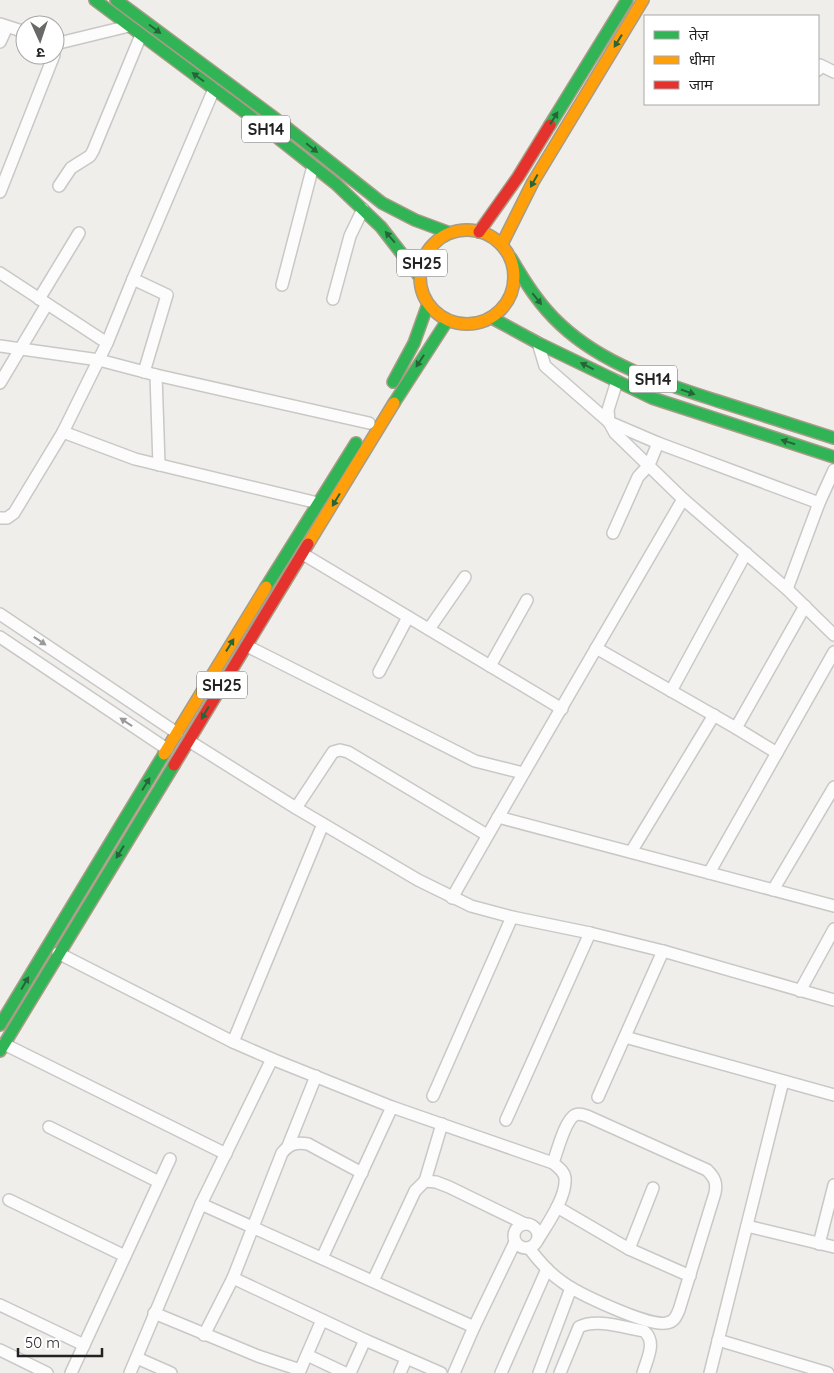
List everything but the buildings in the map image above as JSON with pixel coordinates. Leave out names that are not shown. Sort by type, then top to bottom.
[{"type":"main road","name":"SH14","points":[[95,0],[313,166],[363,210],[394,242],[419,276]]},
{"type":"main road","name":"SH14","points":[[116,0],[272,116],[382,203],[420,224],[450,232]]},
{"type":"main road","points":[[479,232],[518,177],[627,0]]},
{"type":"main road","points":[[502,244],[533,182],[643,0]]},
{"type":"main road","name":"SH25","points":[[2,1048],[380,425],[447,321],[432,310],[428,304],[422,294],[419,276],[423,258],[434,242],[450,232],[468,229],[486,233],[502,244],[511,258],[515,275],[513,291],[505,306],[492,318]]},
{"type":"main road","name":"SH14","points":[[511,258],[533,294],[552,317],[573,337],[601,354],[671,386],[834,438]]},
{"type":"main road","name":"SH25","points":[[0,1025],[167,749],[387,393],[414,344],[428,304]]},
{"type":"main road","name":"SH14","points":[[492,318],[652,398],[834,457]]},
{"type":"main road","points":[[447,321],[462,324],[478,324],[492,318]]},
{"type":"street","points":[[0,42],[4,26]]},
{"type":"street","points":[[65,45],[129,26]]},
{"type":"street","points":[[59,186],[71,168],[90,156],[93,151],[141,35]]},
{"type":"street","points":[[0,192],[49,65]]},
{"type":"street","points":[[819,68],[820,66],[834,72]]},
{"type":"street","points":[[0,518],[6,518],[14,513],[62,432],[107,343],[132,279],[214,89]]},
{"type":"street","points":[[282,285],[313,166]]},
{"type":"street","points":[[333,299],[350,236],[363,210]]},
{"type":"street","points":[[0,383],[5,362],[20,348],[79,233]]},
{"type":"street","points":[[0,274],[107,343]]},
{"type":"street","points":[[132,279],[167,295],[144,372]]},
{"type":"street","points":[[538,342],[545,366],[609,422],[616,433],[683,499],[788,589],[834,635]]},
{"type":"street","points":[[0,346],[98,360],[156,376],[369,423]]},
{"type":"street","points":[[156,376],[159,465]]},
{"type":"street","points":[[609,422],[608,410],[617,381]]},
{"type":"street","points":[[609,422],[819,503]]},
{"type":"street","points":[[62,432],[135,459],[318,503]]},
{"type":"street","points":[[613,533],[638,477],[649,465],[658,442]]},
{"type":"street","points":[[788,589],[819,503],[834,470]]},
{"type":"street","points":[[452,898],[522,774],[562,709],[683,499]]},
{"type":"street","points":[[671,691],[746,553]]},
{"type":"street","points":[[303,554],[562,709]]},
{"type":"street","points":[[429,629],[465,577]]},
{"type":"street","points":[[490,666],[527,600]]},
{"type":"street","points":[[736,728],[805,606]]},
{"type":"street","points":[[0,614],[177,733]]},
{"type":"street","points":[[379,672],[408,617]]},
{"type":"street","points":[[0,637],[167,749]]},
{"type":"street","points":[[247,646],[476,761],[522,774]]},
{"type":"street","points":[[596,648],[777,753]]},
{"type":"street","points":[[709,873],[834,652]]},
{"type":"street","points":[[631,852],[714,715]]},
{"type":"street","points":[[189,741],[296,808],[418,880],[471,906],[663,951],[834,1000]]},
{"type":"street","points":[[296,808],[333,752],[340,750],[348,752],[487,836]]},
{"type":"street","points":[[773,890],[834,787]]},
{"type":"street","points":[[498,817],[834,906]]},
{"type":"street","points":[[233,1042],[323,824]]},
{"type":"street","points":[[433,1096],[512,917]]},
{"type":"street","points":[[800,991],[834,930]]},
{"type":"street","points":[[506,1120],[590,933]]},
{"type":"street","points":[[598,1097],[663,951]]},
{"type":"street","points":[[58,953],[233,1042],[272,1059],[392,1107],[553,1163],[561,1170],[565,1178],[564,1189],[557,1207],[533,1244],[521,1248],[515,1242],[513,1234],[517,1227],[525,1224]]},
{"type":"street","points":[[625,1037],[834,1095]]},
{"type":"street","points":[[2,1048],[226,1154]]},
{"type":"street","points":[[130,1373],[201,1204],[272,1059]]},
{"type":"street","points":[[204,1335],[233,1278],[282,1153],[288,1146],[316,1076]]},
{"type":"street","points":[[710,1373],[783,1081]]},
{"type":"street","points":[[322,1258],[392,1107]]},
{"type":"street","points":[[425,1182],[436,1182],[449,1187],[525,1224],[533,1226],[536,1229],[533,1244],[547,1269],[571,1288],[642,1319],[659,1324],[675,1319],[715,1193],[716,1184],[714,1176],[708,1170],[587,1116],[578,1114],[572,1116],[567,1124],[553,1163]]},
{"type":"street","points":[[373,1281],[415,1191],[425,1182],[442,1124]]},
{"type":"street","points":[[49,1127],[159,1182]]},
{"type":"street","points":[[288,1146],[298,1142],[308,1144],[362,1173]]},
{"type":"street","points":[[72,1373],[170,1159]]},
{"type":"street","points":[[819,1244],[834,1185]]},
{"type":"street","points":[[629,1249],[653,1188]]},
{"type":"street","points":[[9,1200],[125,1256]]},
{"type":"street","points":[[201,1204],[474,1327]]},
{"type":"street","points":[[557,1207],[629,1249],[690,1276]]},
{"type":"street","points":[[746,1226],[834,1247]]},
{"type":"street","points":[[454,1373],[515,1242]]},
{"type":"street","points":[[501,1373],[547,1269]]},
{"type":"street","points":[[233,1278],[365,1340],[441,1373]]},
{"type":"street","points":[[539,1373],[571,1288]]},
{"type":"street","points":[[0,1305],[84,1345]]},
{"type":"street","points":[[154,1313],[204,1335],[299,1372],[322,1320]]},
{"type":"street","points":[[560,1373],[579,1327],[596,1323],[644,1331],[650,1336],[651,1342],[643,1373]]},
{"type":"street","points":[[350,1373],[365,1340]]},
{"type":"street","points":[[718,1340],[828,1373]]},
{"type":"street","points":[[0,1350],[48,1373]]},
{"type":"street","points":[[307,1355],[345,1373]]},
{"type":"street","points":[[136,1358],[171,1373]]},
{"type":"street","points":[[400,1373],[406,1358]]},
{"type":"traffic: fast","points":[[95,0],[250,116],[336,184],[381,227],[419,276]]},
{"type":"traffic: fast","points":[[116,0],[272,116],[382,203],[415,220],[450,233]]},
{"type":"traffic: fast","points":[[550,125],[627,0]]},
{"type":"traffic: fast","points":[[511,258],[527,285],[546,310],[578,339],[616,363],[657,381],[834,438]]},
{"type":"traffic: fast","points":[[393,382],[414,343],[428,304]]},
{"type":"traffic: fast","points":[[492,318],[538,343],[652,398],[834,457]]},
{"type":"traffic: fast","points":[[394,403],[447,321]]},
{"type":"traffic: fast","points":[[266,587],[356,443]]},
{"type":"traffic: fast","points":[[0,1025],[164,754]]},
{"type":"traffic: fast","points":[[0,1051],[174,765]]},
{"type":"traffic: slow","points":[[502,244],[533,182],[643,0]]},
{"type":"traffic: slow","points":[[467,230],[485,233],[500,244],[511,259],[514,277],[511,295],[500,310],[485,321],[467,324],[449,321],[434,310],[423,295],[420,277],[423,259],[434,244],[449,233],[467,230]]},
{"type":"traffic: slow","points":[[308,544],[394,403]]},
{"type":"traffic: slow","points":[[164,754],[266,587]]},
{"type":"traffic: jam","points":[[479,232],[518,177],[550,125]]},
{"type":"traffic: jam","points":[[174,765],[308,544]]}]
